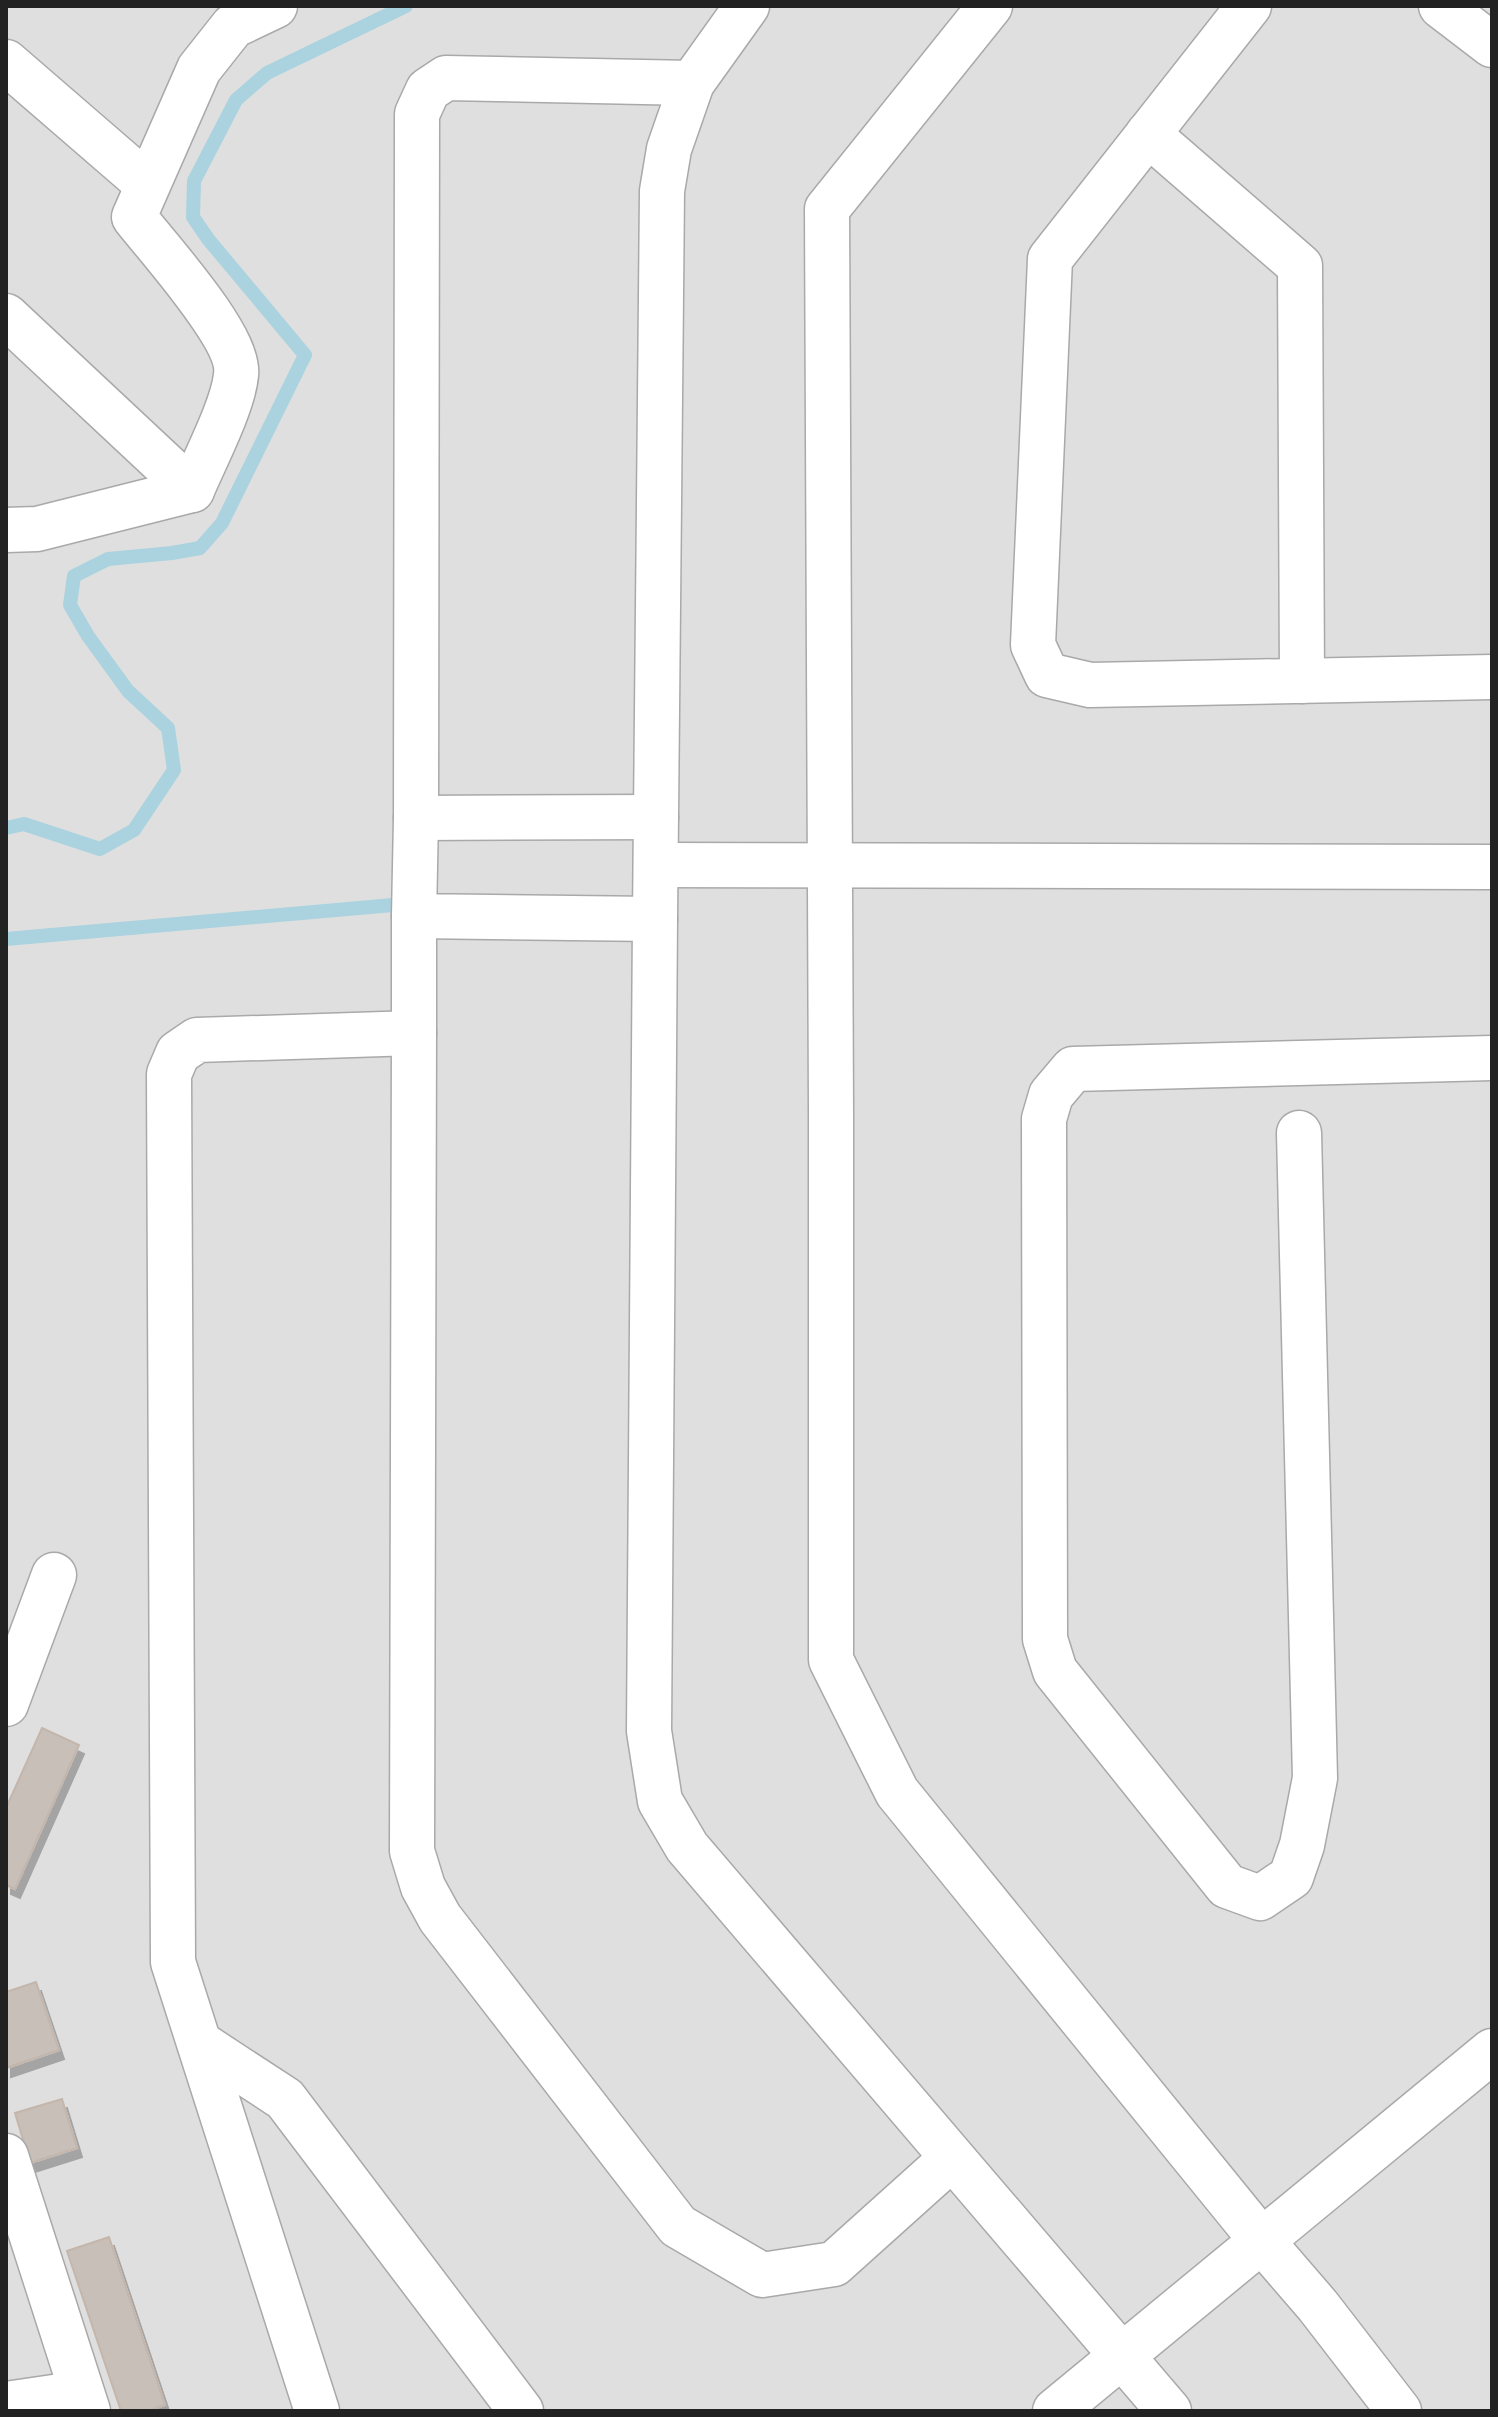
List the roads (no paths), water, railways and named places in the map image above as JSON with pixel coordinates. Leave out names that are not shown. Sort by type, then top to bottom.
[{"type":"street","points":[[192,490],[228,404],[237,373],[230,349],[216,321],[134,217],[222,16],[275,6]]},
{"type":"street","points":[[747,6],[692,83],[669,149],[662,191],[649,1731],[660,1801],[687,1847],[1169,2411]]},
{"type":"street","points":[[990,6],[827,209],[831,1660],[897,1792],[1318,2306],[1399,2411]]},
{"type":"street","points":[[1249,6],[1050,259],[1033,645],[1047,675],[1090,685],[1492,677]]},
{"type":"street","points":[[1441,6],[1492,45]]},
{"type":"street","points":[[6,62],[147,184]]},
{"type":"street","points":[[692,83],[446,78],[428,90],[417,114],[412,1851],[423,1887],[440,1918],[678,2226],[762,2275],[834,2264],[952,2158]]},
{"type":"street","points":[[1148,134],[1300,266],[1302,681]]},
{"type":"street","points":[[6,316],[192,490]]},
{"type":"street","points":[[6,530],[37,529],[192,490]]},
{"type":"street","points":[[416,818],[656,817]]},
{"type":"street","points":[[656,865],[1492,867]]},
{"type":"street","points":[[414,916],[655,919]]},
{"type":"street","points":[[317,2411],[173,1962],[169,1074],[178,1053],[197,1040],[414,1033]]},
{"type":"street","points":[[1299,1133],[1315,1778],[1302,1845],[1291,1877],[1260,1898],[1227,1886],[1055,1671],[1045,1639],[1044,1119],[1051,1095],[1073,1069],[1492,1058]]},
{"type":"street","points":[[6,1704],[54,1575]]},
{"type":"street","points":[[201,2044],[285,2099],[521,2411]]},
{"type":"street","points":[[1055,2411],[1492,2051]]},
{"type":"street","points":[[6,2156],[84,2402],[6,2404]]},
{"type":"waterway","points":[[6,828],[24,824],[100,849],[134,830],[174,770],[168,728],[128,691],[88,636],[70,605],[74,576],[108,559],[200,548],[222,523],[305,355],[193,217],[194,181],[236,100],[267,73],[406,6]]},
{"type":"waterway","points":[[6,939],[393,905]]}]
